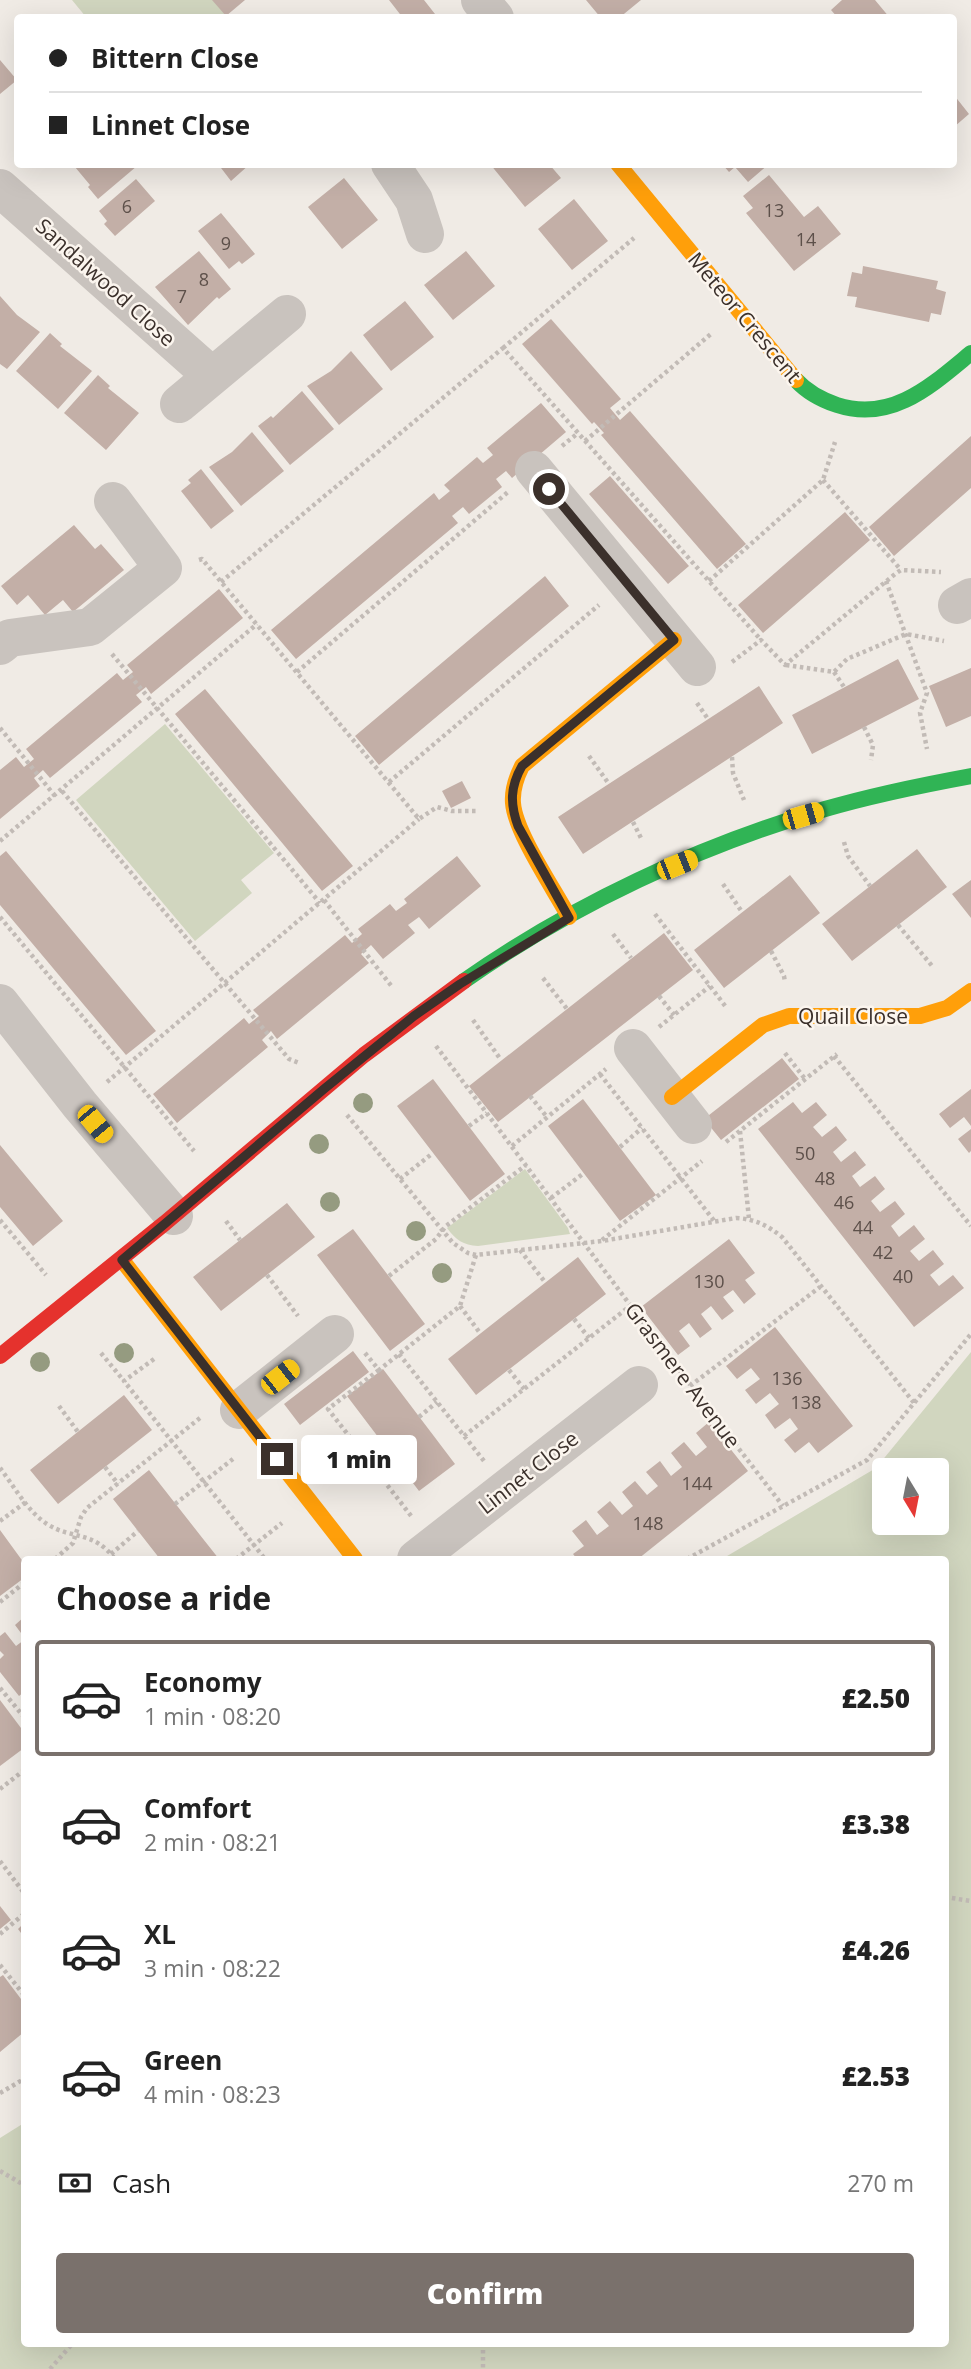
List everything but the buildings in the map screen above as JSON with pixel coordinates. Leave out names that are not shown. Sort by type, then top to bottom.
[{"type":"street","points":[[480,0],[492,14]]},
{"type":"street","points":[[393,168],[414,200],[425,234]]},
{"type":"street","name":"Meteor Crescent","points":[[621,168],[799,384],[813,396],[845,408],[885,409],[922,394],[971,353]]},
{"type":"street","name":"Sandalwood Close","points":[[0,188],[212,376]]},
{"type":"street","points":[[179,404],[287,314]]},
{"type":"street","points":[[534,470],[685,653],[522,766],[514,780],[512,811],[569,918]]},
{"type":"street","points":[[0,646],[10,638],[90,627],[163,568],[132,509]]},
{"type":"street","points":[[0,1356],[122,1260],[414,1016],[460,984],[569,918],[648,877],[768,828],[879,793],[971,776]]},
{"type":"street","name":"Quail Close","points":[[699,1131],[749,1036],[770,1021],[782,1017],[935,1014],[947,1009],[971,990]]},
{"type":"street","points":[[0,1003],[80,1105],[174,1216]]},
{"type":"street","points":[[633,1048],[699,1131]]},
{"type":"street","points":[[122,1260],[353,1556]]},
{"type":"street","points":[[242,1414],[328,1339]]},
{"type":"street","name":"Linnet Close","points":[[425,1552],[639,1385]]},
{"type":"path","points":[[503,348],[661,216]]},
{"type":"path","points":[[585,440],[739,310]]},
{"type":"path","points":[[709,581],[824,480],[845,408]]},
{"type":"path","points":[[297,672],[578,433]]},
{"type":"path","points":[[824,480],[901,570],[959,592]]},
{"type":"path","points":[[163,568],[202,559],[419,819]]},
{"type":"path","points":[[785,665],[901,570]]},
{"type":"path","points":[[887,581],[927,693],[920,713],[934,782]]},
{"type":"path","points":[[388,782],[626,582]]},
{"type":"path","points":[[0,841],[257,624]]},
{"type":"path","points":[[90,627],[394,989]]},
{"type":"path","points":[[834,672],[847,659],[906,634],[945,641]]},
{"type":"path","points":[[685,653],[709,680],[761,640],[785,665],[834,672],[844,687]]},
{"type":"path","points":[[864,727],[873,745],[871,761]]},
{"type":"path","points":[[0,728],[55,796]]},
{"type":"path","points":[[62,791],[289,1059],[303,1064]]},
{"type":"path","points":[[80,1105],[419,819],[437,807],[452,811],[512,811]]},
{"type":"path","points":[[633,822],[644,845]]},
{"type":"path","points":[[842,836],[848,856],[870,886]]},
{"type":"path","points":[[721,881],[742,912]]},
{"type":"path","points":[[653,910],[749,1036]]},
{"type":"path","points":[[0,917],[218,1179]]},
{"type":"path","points":[[898,925],[933,967]]},
{"type":"path","points":[[612,933],[631,958]]},
{"type":"path","points":[[543,978],[566,1009]]},
{"type":"path","points":[[659,996],[674,1015]]},
{"type":"path","points":[[602,1241],[681,1178],[699,1131],[740,1131],[884,1017]]},
{"type":"path","points":[[473,1020],[501,1060]]},
{"type":"path","name":"Grasmere Avenue","points":[[433,1042],[586,1242],[630,1307],[783,1506]]},
{"type":"path","points":[[834,1056],[971,1226]]},
{"type":"path","points":[[600,1074],[715,1222]]},
{"type":"path","points":[[530,1096],[547,1117]]},
{"type":"path","points":[[344,1112],[442,1231],[460,1249],[476,1255],[602,1241],[736,1218],[750,1219],[772,1228],[915,1404]]},
{"type":"path","points":[[469,1126],[487,1113]]},
{"type":"path","points":[[620,1147],[642,1128]]},
{"type":"path","points":[[740,1131],[750,1219]]},
{"type":"path","points":[[400,1180],[433,1153]]},
{"type":"path","points":[[389,1276],[436,1239],[446,1226],[527,1165]]},
{"type":"path","points":[[551,1198],[584,1173]]},
{"type":"path","points":[[224,1219],[240,1240]]},
{"type":"path","points":[[0,1220],[68,1303]]},
{"type":"path","points":[[520,1250],[545,1282]]},
{"type":"path","points":[[425,1552],[365,1457],[328,1409],[460,1306],[476,1255]]},
{"type":"path","points":[[267,1276],[328,1339],[344,1326],[379,1370]]},
{"type":"path","points":[[691,1386],[820,1287]]},
{"type":"path","points":[[460,1306],[480,1334]]},
{"type":"path","points":[[464,1436],[630,1307]]},
{"type":"path","points":[[574,1319],[589,1338]]},
{"type":"path","points":[[692,1556],[867,1460],[971,1334]]},
{"type":"path","points":[[124,1381],[182,1336]]},
{"type":"path","points":[[101,1353],[263,1556]]},
{"type":"path","points":[[399,1354],[506,1489]]},
{"type":"path","points":[[509,1370],[524,1389]]},
{"type":"path","points":[[419,1417],[437,1402]]},
{"type":"path","points":[[59,1406],[78,1432]]},
{"type":"path","points":[[59,1556],[67,1550],[77,1534],[81,1517],[87,1508],[171,1441],[242,1414]]},
{"type":"path","points":[[175,1504],[204,1482],[242,1414]]},
{"type":"path","points":[[240,1556],[383,1443]]},
{"type":"path","points":[[105,1467],[118,1484]]},
{"type":"path","points":[[0,1468],[46,1523],[91,1538],[112,1556]]},
{"type":"path","points":[[0,1521],[26,1502]]},
{"type":"path","points":[[114,1556],[138,1531]]},
{"type":"path","points":[[0,1601],[21,1585]]},
{"type":"path","points":[[0,1688],[21,1713]]},
{"type":"path","points":[[0,1789],[21,1773]]},
{"type":"path","points":[[0,1861],[21,1889]]},
{"type":"path","points":[[949,1898],[971,1901]]},
{"type":"path","points":[[0,1934],[21,1916]]},
{"type":"path","points":[[0,1965],[21,1991]]},
{"type":"path","points":[[0,2093],[21,2081]]},
{"type":"path","points":[[0,2171],[21,2183]]},
{"type":"path","points":[[50,2369],[69,2347]]},
{"type":"path","points":[[483,2347],[483,2369]]},
{"type":"green space","points":[[72,0],[215,0],[227,14],[84,14]]},
{"type":"green space","points":[[165,724],[274,853],[241,880],[252,893],[195,941],[76,800]]},
{"type":"green space","points":[[525,1169],[570,1234],[478,1246],[464,1243],[450,1232],[447,1228]]},
{"type":"green space","points":[[971,1352],[971,2369],[0,2369],[0,2138],[21,2125],[21,2347],[949,2347],[949,1556],[727,1556],[872,1470],[872,1535],[949,1535],[949,1458],[884,1458]]},
{"type":"traffic: fast","points":[[796,380],[810,392],[831,403],[857,409],[876,409],[910,398],[971,353]]},
{"type":"traffic: fast","points":[[464,981],[548,927],[638,880],[684,860],[825,809],[971,776]]},
{"type":"traffic: slow","points":[[621,168],[796,380]]},
{"type":"traffic: slow","points":[[569,917],[520,829],[513,803],[518,775],[522,766],[674,640]]},
{"type":"traffic: slow","points":[[672,1097],[763,1025],[789,1016],[920,1016],[947,1008],[971,991]]},
{"type":"traffic: slow","points":[[122,1260],[353,1556]]},
{"type":"traffic: jam","points":[[0,1356],[165,1223],[364,1055],[464,981]]},
{"type":"route","points":[[277,1459],[122,1260],[414,1016],[460,984],[569,918],[512,811],[514,780],[522,766],[674,640],[549,489]]}]
